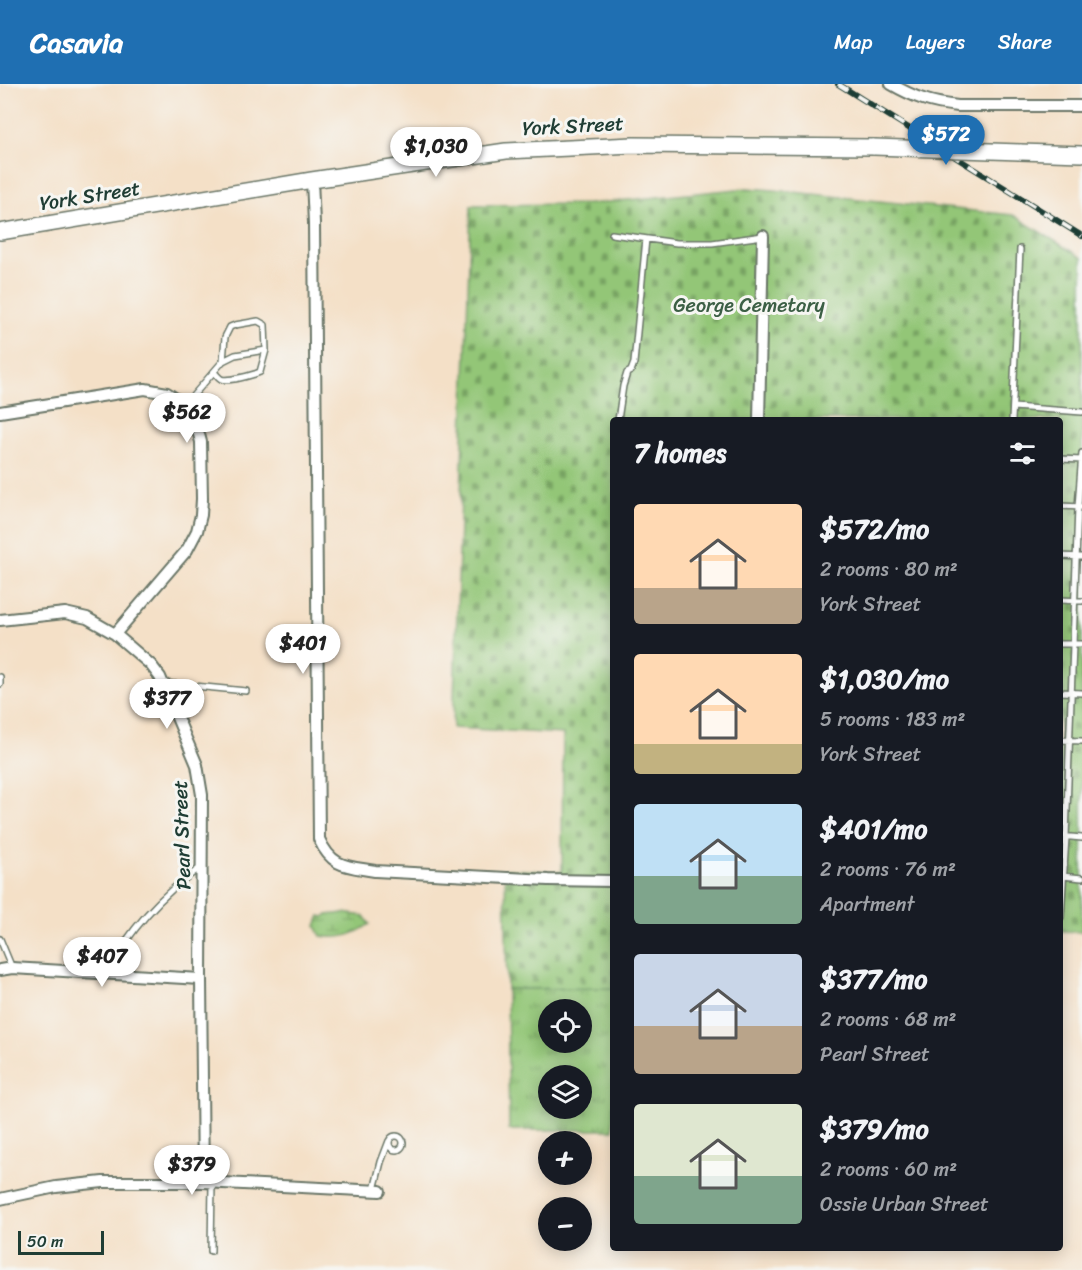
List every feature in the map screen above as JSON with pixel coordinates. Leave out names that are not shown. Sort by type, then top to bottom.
[{"type":"main road","name":"York Street","points":[[0,232],[312,180],[485,153],[527,149],[633,145],[874,147],[1082,154]]},
{"type":"street","points":[[891,84],[926,101],[958,106],[1082,106]]},
{"type":"street","points":[[312,180],[319,839],[324,850],[335,862],[375,871],[548,880],[610,878]]},
{"type":"street","points":[[759,417],[763,236]]},
{"type":"street","points":[[0,412],[145,389],[167,393],[184,405],[196,423],[201,442],[202,499],[197,531],[187,550],[115,633]]},
{"type":"street","name":"Pearl Street","points":[[0,621],[64,614],[87,618],[115,633],[151,665],[163,683],[197,765],[202,795],[201,979],[207,1182]]},
{"type":"street","points":[[0,970],[201,979]]},
{"type":"street","points":[[0,1199],[56,1187],[103,1182],[207,1182],[377,1191]]},
{"type":"lane","points":[[612,234],[676,243],[700,243],[763,236]]},
{"type":"lane","points":[[618,417],[627,373],[631,371],[634,363],[646,239]]},
{"type":"lane","points":[[1012,417],[1020,249]]},
{"type":"lane","points":[[213,372],[225,380],[257,374],[262,369],[266,350],[266,327],[263,322],[230,327],[225,337],[223,361]]},
{"type":"lane","points":[[184,405],[223,361],[234,355],[266,350]]},
{"type":"lane","points":[[1013,407],[1082,412]]},
{"type":"lane","points":[[1082,453],[1070,741],[1063,836],[1082,838]]},
{"type":"lane","points":[[1063,459],[1082,460]]},
{"type":"lane","points":[[1063,506],[1080,507]]},
{"type":"lane","points":[[1063,556],[1079,557]]},
{"type":"lane","points":[[1063,600],[1082,601]]},
{"type":"lane","points":[[1063,644],[1082,644]]},
{"type":"lane","points":[[0,676],[0,684]]},
{"type":"lane","points":[[163,683],[246,692]]},
{"type":"lane","points":[[1063,693],[1082,693]]},
{"type":"lane","points":[[1063,740],[1082,741]]},
{"type":"lane","points":[[105,974],[131,933],[150,911],[173,888],[202,867]]},
{"type":"lane","points":[[1063,876],[1082,878]]},
{"type":"lane","points":[[0,939],[12,969]]},
{"type":"lane","points":[[377,1191],[381,1162],[389,1141]]},
{"type":"lane","points":[[207,1182],[211,1251]]},
{"type":"green space","name":"George Cemetary","points":[[747,188],[1013,215],[1082,258],[1082,932],[1063,931],[1063,417],[610,417],[610,988],[507,989],[505,869],[562,872],[563,734],[453,728],[471,205],[588,204]]},
{"type":"green space","points":[[344,913],[364,916],[370,924],[347,936],[321,936],[316,926],[320,916]]},
{"type":"green space","points":[[610,988],[610,1130],[509,1130],[507,989]]},
{"type":"railway","points":[[838,84],[1082,236]]}]
